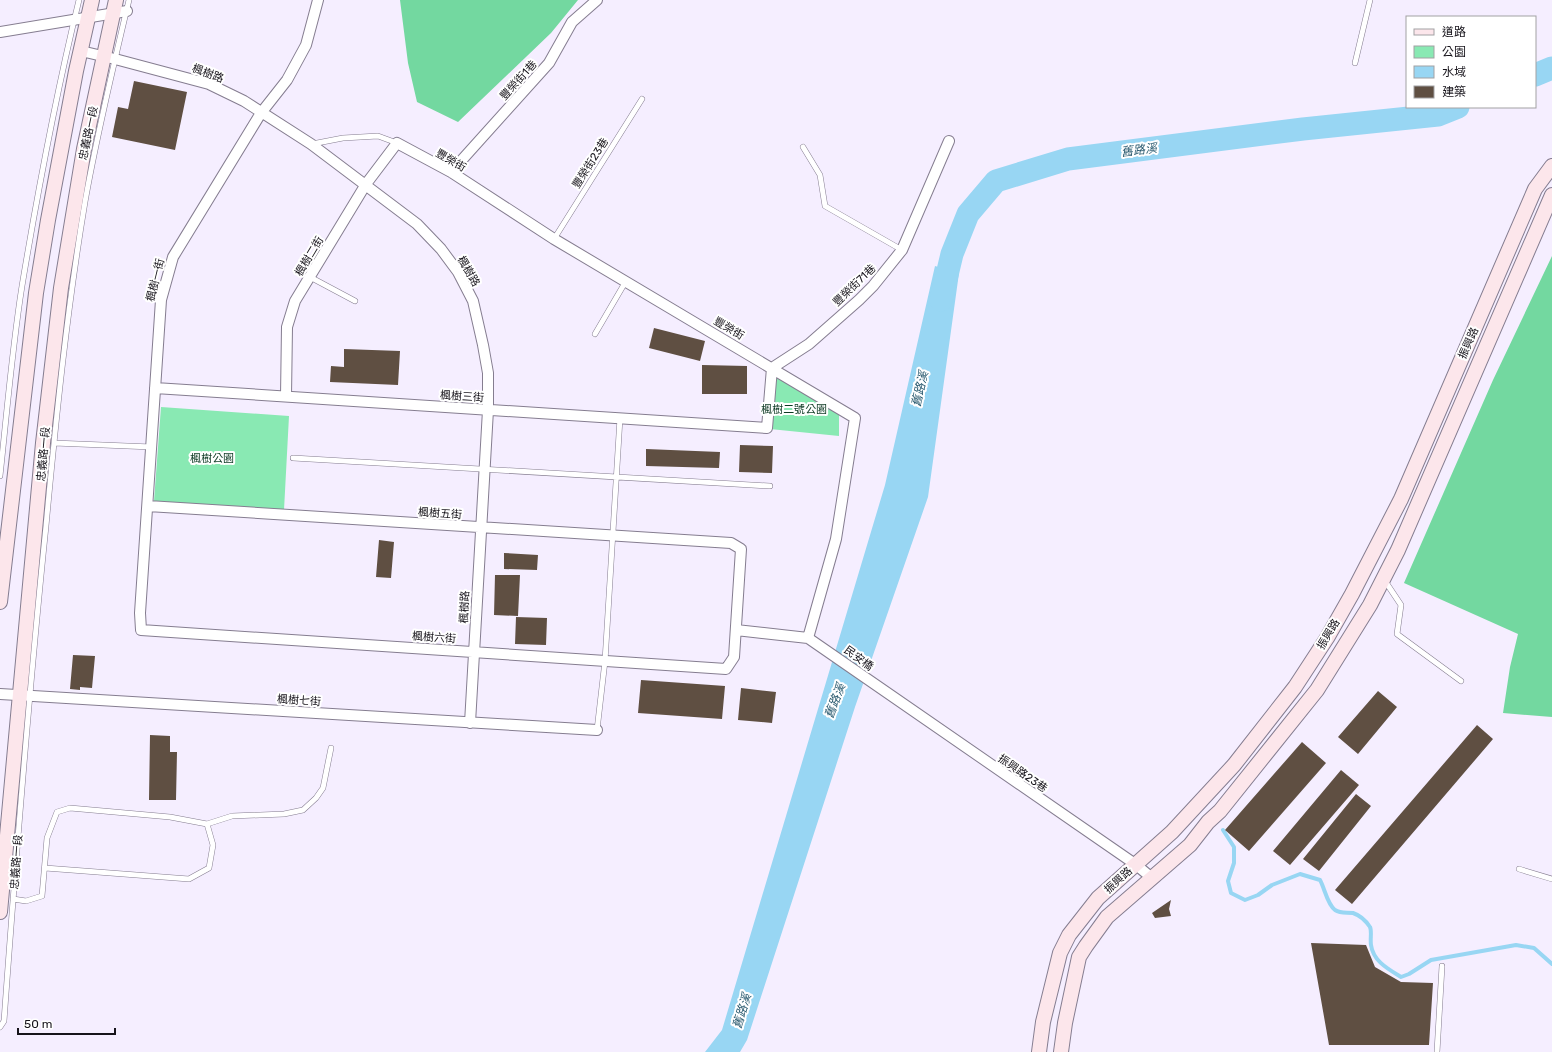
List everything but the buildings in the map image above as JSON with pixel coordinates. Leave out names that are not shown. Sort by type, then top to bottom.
[{"type":"street","name":"忠義路一段","points":[[0,602],[36,293],[48,220],[92,0]]},
{"type":"street","name":"楓樹一街","points":[[141,630],[140,613],[161,300],[174,257],[261,113],[287,80],[306,45],[318,0]]},
{"type":"street","name":"豐榮街1巷","points":[[451,172],[550,63],[572,22],[598,0]]},
{"type":"street","points":[[0,32],[74,19],[118,8]]},
{"type":"street","name":"忠義路一段","points":[[0,912],[25,695],[44,443],[60,288],[84,149],[110,57],[118,8]]},
{"type":"street","name":"楓樹路","points":[[81,51],[110,57],[209,84],[244,101],[311,144],[366,184],[417,224],[441,249],[458,272],[473,301],[488,373],[488,410],[470,723]]},
{"type":"street","name":"豐榮街71巷","points":[[772,368],[809,344],[859,300],[873,286],[902,250],[949,141]]},
{"type":"street","name":"豐榮街","points":[[397,143],[451,172],[554,238],[855,418],[836,540],[808,638]]},
{"type":"street","name":"楓樹二街","points":[[286,396],[287,327],[295,301],[366,184],[397,143]]},
{"type":"street","name":"振興路","points":[[1039,1052],[1043,1022],[1060,952],[1069,935],[1098,898],[1172,832],[1234,765],[1295,687],[1327,638],[1378,546],[1401,499],[1536,189],[1552,166]]},
{"type":"street","name":"振興路","points":[[1061,1052],[1065,1023],[1079,957],[1086,946],[1107,917],[1190,845],[1208,822],[1220,811],[1317,690],[1370,605],[1401,543],[1552,195]]},
{"type":"street","name":"楓樹三街","points":[[155,388],[767,428],[772,368]]},
{"type":"street","name":"楓樹五街","points":[[148,506],[731,543],[741,549],[736,630]]},
{"type":"street","name":"楓樹六街","points":[[141,630],[726,669],[734,657],[736,630]]},
{"type":"street","points":[[736,630],[808,638]]},
{"type":"street","name":"民安橋","points":[[808,638],[880,688]]},
{"type":"street","name":"振興路23巷","points":[[880,688],[1135,864],[1152,878]]},
{"type":"street","name":"楓樹七街","points":[[0,694],[597,730]]},
{"type":"lane","points":[[0,476],[11,366],[22,287],[52,125],[79,0]]},
{"type":"lane","name":"忠義路一段","points":[[118,8],[129,0]]},
{"type":"lane","points":[[1355,64],[1370,0]]},
{"type":"lane","name":"忠義路一段","points":[[0,1027],[4,1021],[25,695],[62,362],[78,247],[110,57]]},
{"type":"lane","name":"豐榮街23巷","points":[[554,238],[642,99]]},
{"type":"lane","points":[[311,144],[343,138],[378,136],[397,143]]},
{"type":"lane","points":[[803,148],[820,174],[824,206],[902,250]]},
{"type":"lane","points":[[310,277],[355,301]]},
{"type":"lane","points":[[596,334],[626,281]]},
{"type":"lane","points":[[597,730],[605,661],[620,418]]},
{"type":"lane","points":[[54,443],[152,447]]},
{"type":"lane","points":[[293,458],[770,486]]},
{"type":"lane","points":[[1384,578],[1401,605],[1397,634],[1461,681]]},
{"type":"lane","points":[[13,899],[26,901],[42,896],[47,838],[57,812],[70,808],[170,817],[207,824],[232,816],[284,814],[303,810],[316,798],[323,788],[331,748]]},
{"type":"lane","points":[[45,868],[188,879],[209,868],[213,845],[207,824]]},
{"type":"lane","points":[[1519,869],[1552,879]]},
{"type":"lane","points":[[1437,1052],[1442,966]]},
{"type":"green space","points":[[400,0],[578,0],[551,33],[458,122],[417,102],[408,63]]},
{"type":"green space","points":[[1552,256],[1552,717],[1503,713],[1510,667],[1518,634],[1404,583],[1493,380]]},
{"type":"green space","name":"楓樹二號公園","points":[[775,370],[839,412],[839,436],[770,429]]},
{"type":"green space","name":"楓樹公園","points":[[161,407],[289,416],[284,510],[154,501]]},
{"type":"water","points":[[935,266],[959,273],[928,497],[855,707],[747,1040],[740,1052],[705,1052],[722,1030],[885,485]]},
{"type":"waterway","name":"舊路溪","points":[[1536,75],[1552,68]]},
{"type":"waterway","name":"舊路溪","points":[[941,300],[952,254],[968,214],[996,181],[1068,159],[1303,129],[1438,115],[1456,108]]},
{"type":"waterway","points":[[1223,830],[1234,847],[1234,863],[1228,881],[1231,893],[1245,900],[1258,895],[1272,885],[1300,874],[1320,880],[1328,900],[1335,910],[1353,913],[1362,918],[1370,927],[1372,951],[1375,956],[1382,964],[1401,977],[1409,974],[1431,960],[1516,945],[1534,948],[1552,964]]}]
